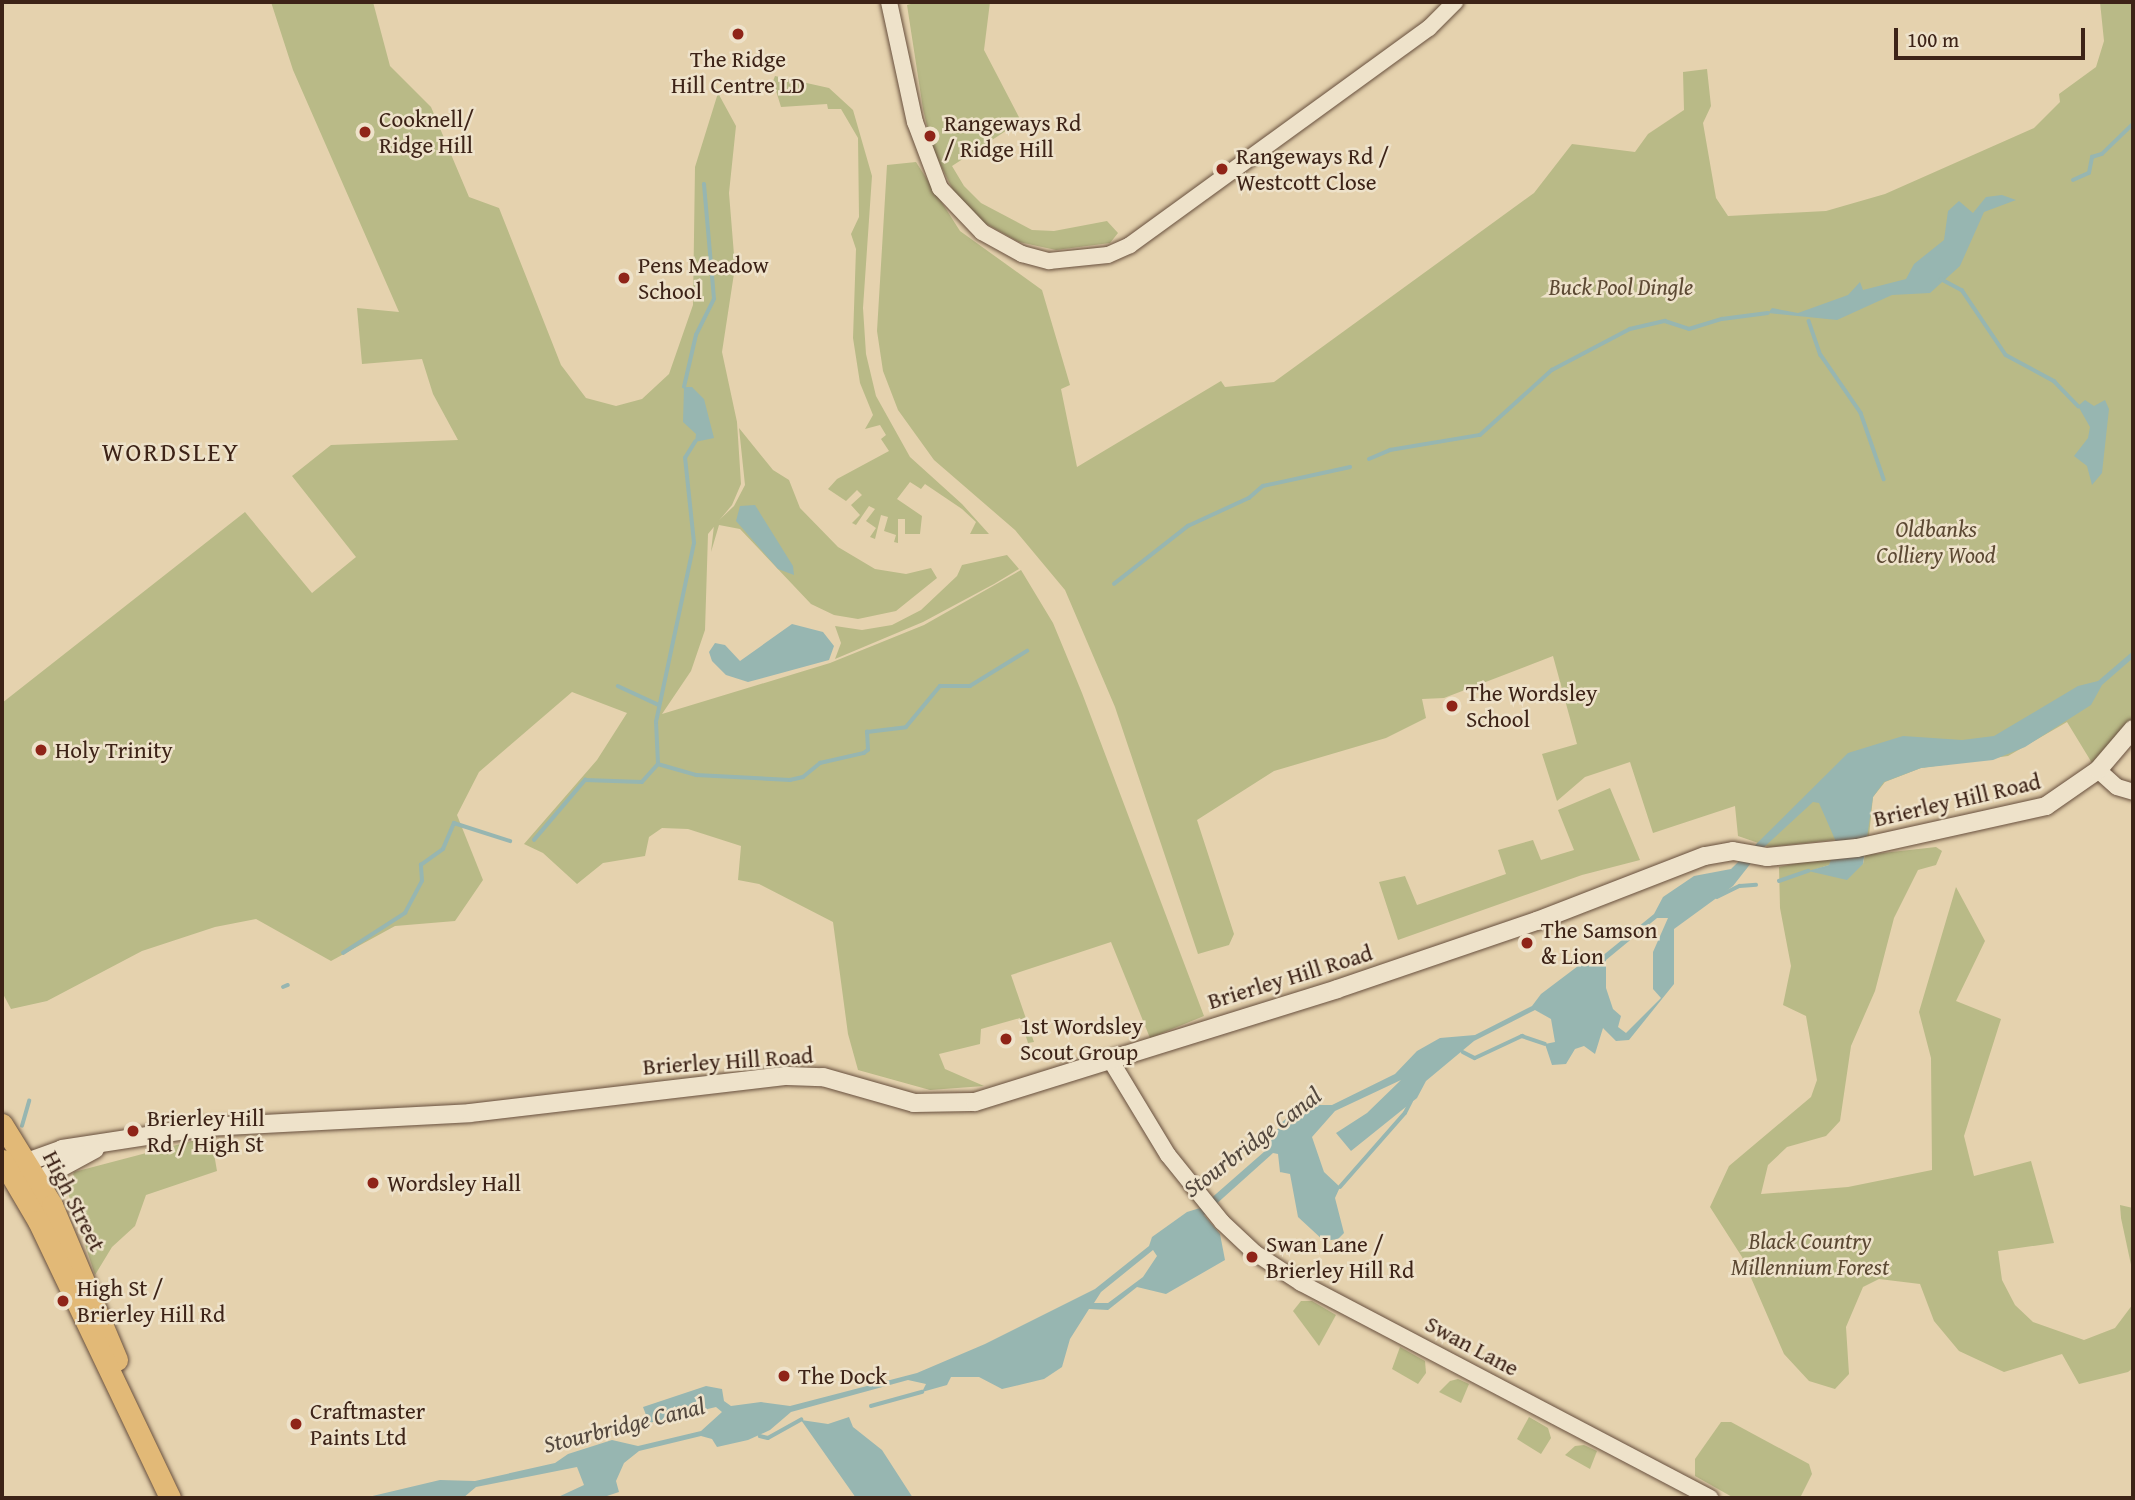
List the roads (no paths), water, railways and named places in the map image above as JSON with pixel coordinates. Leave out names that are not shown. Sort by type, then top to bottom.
[{"type":"highway","name":"High Street","points":[[2,1124],[32,1171],[119,1364],[137,1422],[170,1498]]},
{"type":"highway","name":"High Street","points":[[2,1160],[38,1221],[109,1374],[137,1422]]},
{"type":"main road","name":"Brierley Hill Road","points":[[32,1171],[62,1149],[227,1125],[470,1113],[787,1076],[823,1077],[914,1103],[975,1102],[1111,1061],[1537,921],[1705,856],[1733,851],[1764,856],[1857,848],[2046,806],[2098,770],[2133,729]]},
{"type":"main road","points":[[14,1181],[32,1171]]},
{"type":"street","points":[[889,2],[915,122],[940,188],[982,232],[1022,254],[1049,261],[1108,255],[1130,245],[1429,29],[1455,2]]},
{"type":"street","points":[[2098,770],[2117,788],[2133,792]]},
{"type":"street","name":"Swan Lane","points":[[1111,1061],[1189,1181],[1222,1222],[1255,1253],[1301,1283],[1710,1498]]},
{"type":"water","points":[[2002,195],[2016,200],[1984,212],[1960,266],[1930,293],[1892,295],[1837,320],[1768,313],[1772,308],[1798,313],[1848,295],[1860,282],[1863,290],[1906,279],[1914,264],[1944,240],[1948,211],[1959,201],[1973,213],[1986,197]]},
{"type":"water","points":[[684,387],[692,387],[704,399],[714,438],[695,442],[696,434],[683,422]]},
{"type":"water","points":[[2085,400],[2094,406],[2105,400],[2109,409],[2102,473],[2092,485],[2087,466],[2074,456],[2088,438],[2090,427],[2078,406]]},
{"type":"water","points":[[755,505],[793,566],[794,575],[778,569],[736,521],[740,506]]},
{"type":"water","points":[[792,624],[823,632],[834,646],[829,660],[748,682],[726,675],[712,661],[709,652],[715,643],[725,645],[740,661]]},
{"type":"water","points":[[2133,651],[2133,658],[2102,685],[2091,705],[2025,747],[1993,760],[1921,768],[1884,782],[1873,797],[1863,864],[1847,880],[1808,871],[1829,865],[1837,844],[1819,803],[1813,802],[1762,849],[1733,886],[1674,929],[1674,984],[1629,1040],[1616,1041],[1603,1028],[1595,1054],[1584,1046],[1575,1049],[1566,1064],[1552,1065],[1545,1044],[1555,1042],[1551,1019],[1535,1010],[1474,1041],[1426,1081],[1417,1098],[1351,1151],[1336,1133],[1367,1113],[1401,1080],[1335,1111],[1312,1137],[1324,1172],[1340,1187],[1335,1198],[1344,1233],[1338,1239],[1324,1241],[1298,1217],[1290,1174],[1280,1172],[1278,1154],[1273,1153],[1204,1215],[1220,1234],[1225,1260],[1166,1294],[1137,1287],[1108,1310],[1089,1309],[1070,1339],[1062,1367],[1044,1379],[1002,1389],[979,1377],[951,1377],[947,1385],[922,1392],[926,1384],[908,1380],[791,1412],[770,1430],[748,1440],[717,1447],[712,1439],[701,1436],[639,1451],[624,1463],[616,1481],[619,1492],[601,1498],[556,1498],[584,1485],[577,1467],[476,1487],[463,1498],[364,1498],[440,1480],[475,1481],[555,1463],[568,1454],[612,1440],[638,1446],[701,1431],[722,1412],[716,1407],[649,1423],[643,1407],[706,1386],[722,1389],[724,1401],[731,1406],[761,1402],[790,1406],[917,1373],[985,1344],[1095,1289],[1149,1246],[1152,1237],[1187,1212],[1200,1208],[1265,1151],[1281,1123],[1292,1114],[1315,1105],[1332,1105],[1395,1074],[1417,1051],[1440,1038],[1475,1035],[1532,1006],[1541,994],[1586,960],[1601,957],[1654,914],[1663,897],[1694,876],[1731,869],[1848,753],[1903,736],[1962,740],[1994,736],[2078,686],[2098,681]],"holes":[[[1657,918],[1668,918],[1653,952],[1653,989],[1661,998],[1626,1033],[1618,1027],[1621,1016],[1613,1009],[1606,988],[1606,960]],[[1153,1250],[1157,1256],[1143,1277],[1108,1303],[1094,1303],[1101,1292]]]},
{"type":"water","points":[[849,1417],[853,1427],[882,1450],[913,1498],[856,1498],[801,1420],[828,1424]]},
{"type":"waterway","points":[[2073,180],[2089,173],[2092,157],[2102,154],[2133,124]]},
{"type":"waterway","points":[[684,387],[696,335],[714,299],[704,184]]},
{"type":"waterway","points":[[1941,279],[1962,290],[2006,355],[2054,381],[2078,406]]},
{"type":"waterway","points":[[1369,459],[1390,450],[1480,435],[1552,370],[1630,329],[1665,321],[1689,329],[1722,319],[1768,313]]},
{"type":"waterway","points":[[1809,321],[1821,355],[1861,413],[1884,479]]},
{"type":"waterway","points":[[658,764],[656,722],[694,543],[685,458],[695,442]]},
{"type":"waterway","points":[[1114,584],[1188,526],[1249,498],[1263,486],[1350,467]]},
{"type":"waterway","points":[[534,840],[585,780],[642,782],[658,764],[696,775],[790,780],[803,777],[820,763],[864,753],[868,750],[867,732],[906,727],[940,686],[970,686],[1027,651]]},
{"type":"waterway","points":[[618,686],[659,705]]},
{"type":"waterway","points":[[343,953],[405,913],[422,881],[421,865],[443,849],[454,823],[510,841]]},
{"type":"waterway","points":[[1779,881],[1808,871]]},
{"type":"waterway","points":[[1717,897],[1740,886],[1756,885]]},
{"type":"waterway","points":[[283,987],[288,985]]},
{"type":"waterway","points":[[1463,1052],[1475,1058],[1522,1036],[1545,1044]]},
{"type":"waterway","points":[[22,1126],[29,1101]]},
{"type":"waterway","points":[[1340,1187],[1405,1113],[1411,1101]]},
{"type":"waterway","points":[[871,1406],[922,1392]]},
{"type":"waterway","points":[[760,1436],[768,1438],[801,1420]]},
{"type":"place","name":"The Ridge Hill Centre LD","points":[[738,34]]},
{"type":"place","name":"Cooknell/ Ridge Hill","points":[[365,132]]},
{"type":"place","name":"Rangeways Rd / Ridge Hill","points":[[930,136]]},
{"type":"place","name":"Rangeways Rd / Westcott Close","points":[[1222,169]]},
{"type":"place","name":"Pens Meadow School","points":[[624,278]]},
{"type":"place","name":"The Wordsley School","points":[[1452,706]]},
{"type":"place","name":"Holy Trinity","points":[[41,750]]},
{"type":"place","name":"The Samson & Lion","points":[[1527,943]]},
{"type":"place","name":"1st Wordsley Scout Group","points":[[1006,1039]]},
{"type":"place","name":"Brierley Hill Rd / High St","points":[[133,1131]]},
{"type":"place","name":"Wordsley Hall","points":[[373,1183]]},
{"type":"place","name":"Swan Lane / Brierley Hill Rd","points":[[1252,1257]]},
{"type":"place","name":"High St / Brierley Hill Rd","points":[[63,1301]]},
{"type":"place","name":"The Dock","points":[[784,1376]]},
{"type":"place","name":"Craftmaster Paints Ltd","points":[[296,1424]]},
{"type":"district","name":"WORDSLEY","points":[[171,452]]},
{"type":"park label","name":"Buck Pool Dingle","points":[[1621,287]]},
{"type":"park label","name":"Oldbanks Colliery Wood","points":[[1936,542]]},
{"type":"park label","name":"Black Country Millennium Forest","points":[[1810,1254]]},
{"type":"water label","name":"Stourbridge Canal","points":[[1252,1142]]},
{"type":"water label","name":"Stourbridge Canal","points":[[624,1425]]}]
